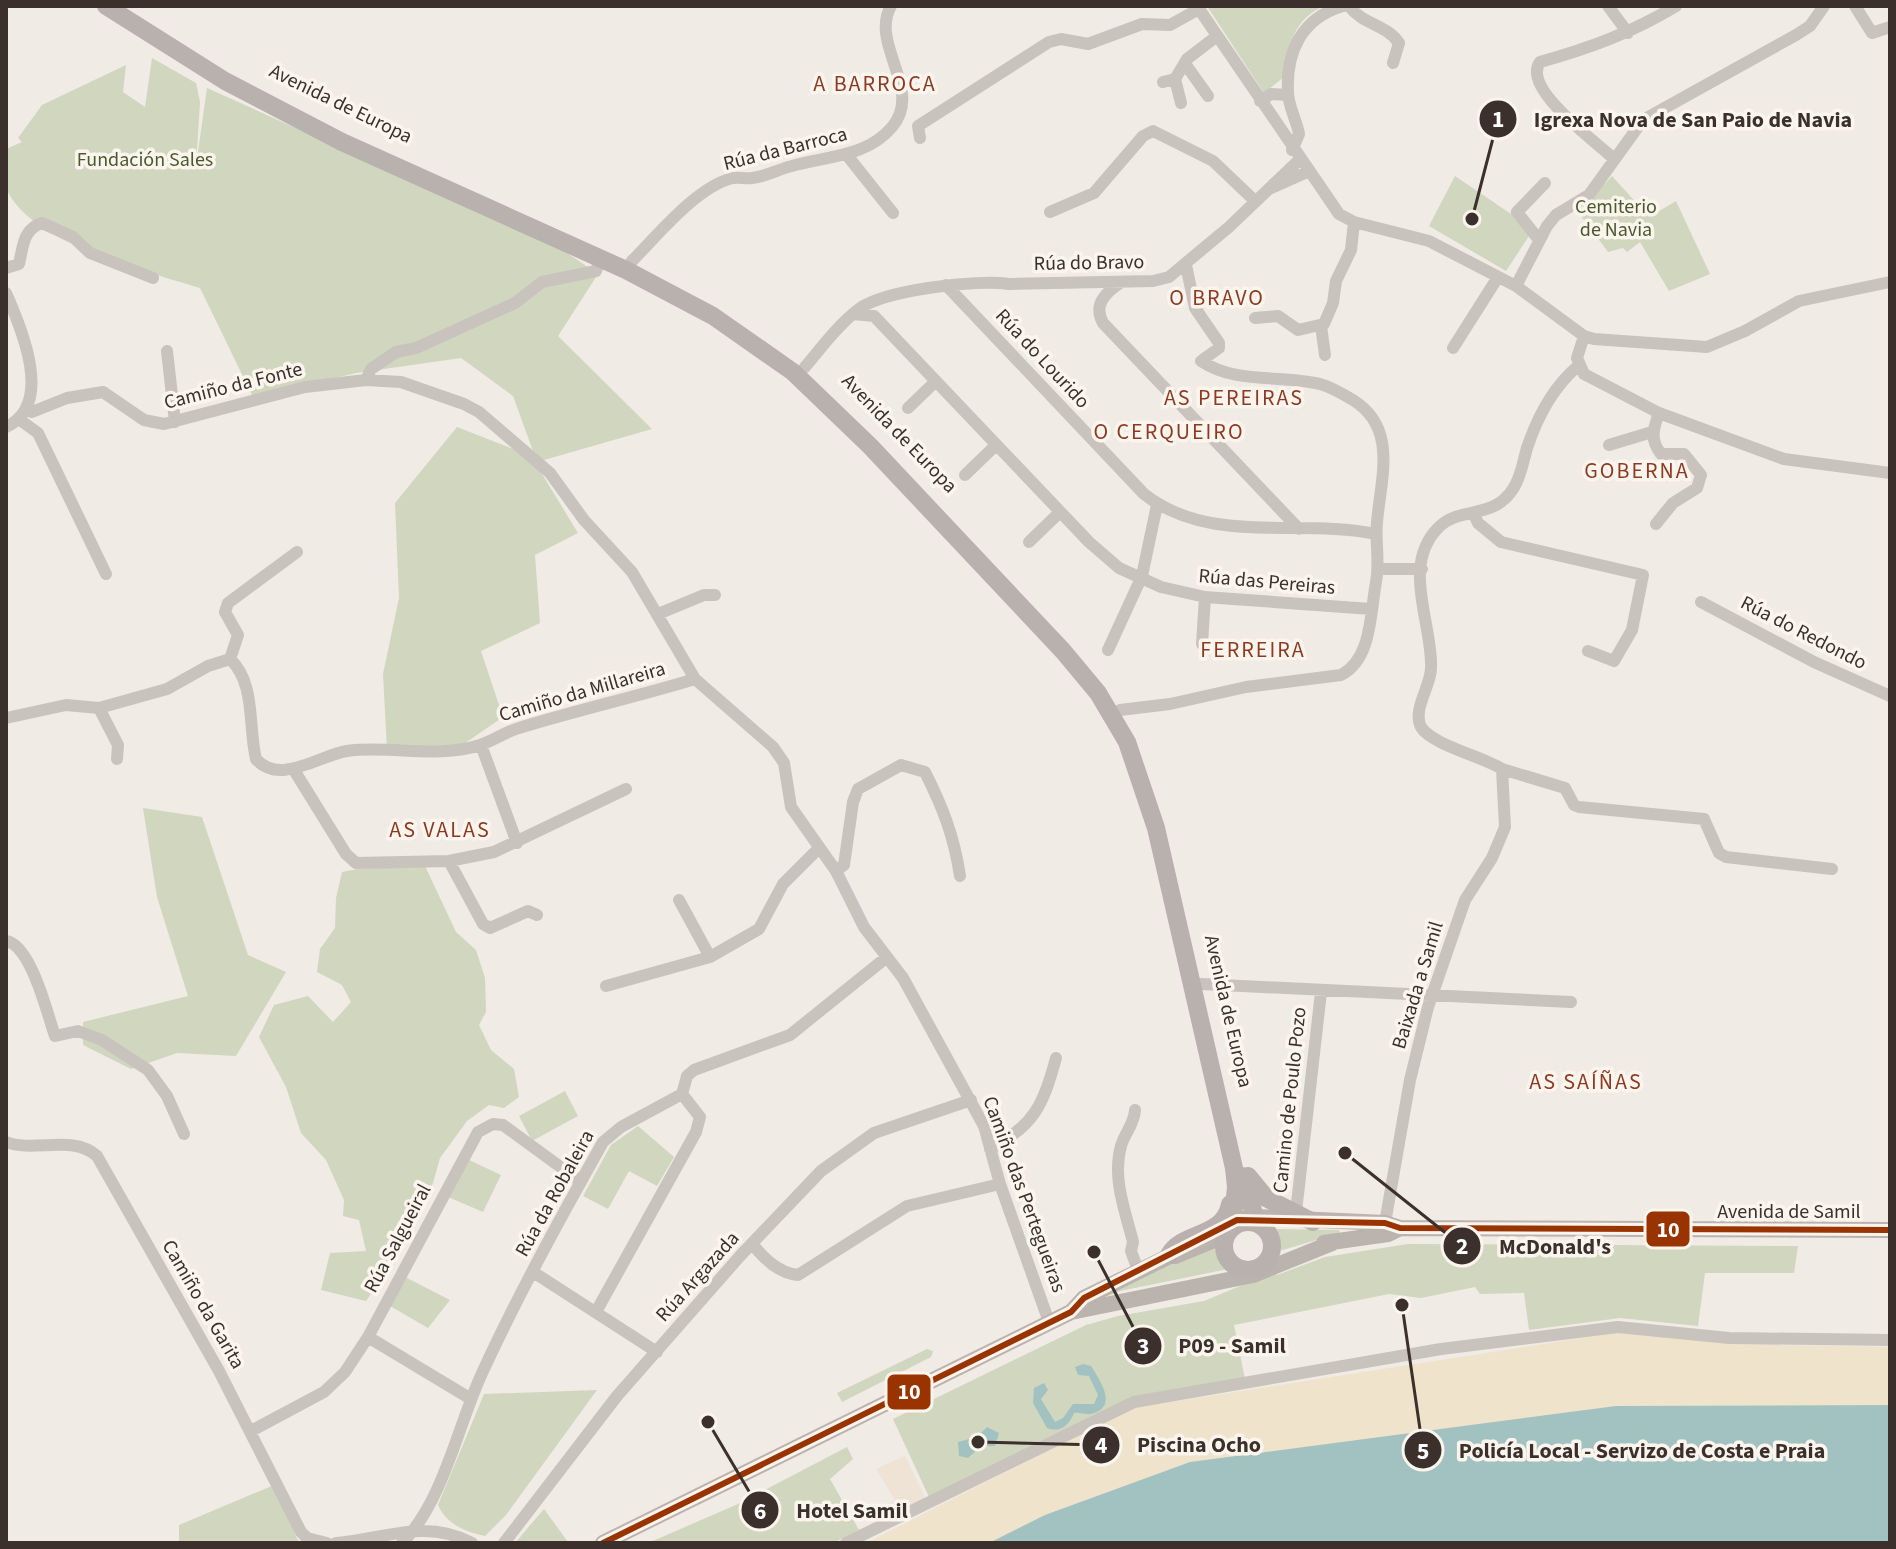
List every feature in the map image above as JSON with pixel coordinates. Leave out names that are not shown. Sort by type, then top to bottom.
[{"type":"main road","name":"Avenida de Europa","points":[[106,6],[225,81],[296,119],[600,259],[713,316],[793,372],[899,477],[1063,651],[1098,693],[1127,742],[1145,788],[1227,1125],[1258,1222]]},
{"type":"main road","name":"Avenida de Europa","points":[[125,6],[273,96],[694,294],[805,367],[1038,611],[1095,674],[1120,710],[1153,782],[1201,984],[1227,1125],[1236,1187],[1230,1227]]},
{"type":"main road","points":[[1227,1125],[1252,1184],[1266,1198],[1313,1222]]},
{"type":"main road","points":[[1169,1255],[1173,1249],[1212,1229],[1229,1211],[1231,1184],[1227,1125]]},
{"type":"main road","points":[[1247,1221],[1258,1222],[1272,1246],[1263,1265],[1244,1270],[1226,1257],[1230,1227],[1247,1221]]},
{"type":"street","name":"Rúa da Barroca","points":[[631,262],[653,237],[712,188],[734,178],[752,178],[846,154],[872,144],[893,127],[903,109],[903,93],[886,33],[885,18],[891,6]]},
{"type":"street","points":[[1296,155],[1299,134],[1287,95],[1293,52],[1301,33],[1314,18],[1346,6],[1362,21],[1393,34],[1399,43],[1393,63]]},
{"type":"street","points":[[1608,6],[1628,33]]},
{"type":"street","points":[[1613,158],[1549,99],[1540,87],[1536,69],[1540,62],[1586,51],[1628,33],[1676,6]]},
{"type":"street","points":[[1855,6],[1872,33],[1890,27]]},
{"type":"street","points":[[920,138],[918,126],[1055,39],[1088,44],[1142,24],[1170,25],[1198,7],[1331,206],[1354,222],[1418,237],[1516,286],[1584,336],[1707,347],[1745,331],[1799,301],[1890,282]]},
{"type":"street","points":[[1516,286],[1539,240],[1556,215],[1589,195],[1643,120],[1796,35],[1810,26],[1821,7]]},
{"type":"street","points":[[1181,103],[1169,80],[1186,65],[1187,59],[1217,36]]},
{"type":"street","points":[[1186,65],[1208,96]]},
{"type":"street","points":[[1260,101],[1274,93],[1287,95]]},
{"type":"street","points":[[1050,212],[1094,193],[1143,136],[1153,131],[1213,161],[1255,201]]},
{"type":"street","points":[[846,154],[893,213]]},
{"type":"street","name":"Rúa do Bravo","points":[[805,367],[865,305],[946,285],[1162,280],[1186,265],[1255,201],[1296,155]]},
{"type":"street","name":"Rúa do Bravo","points":[[1266,190],[1307,172]]},
{"type":"street","points":[[1539,240],[1517,212],[1545,183]]},
{"type":"street","points":[[1325,355],[1321,326],[1329,315],[1336,281],[1351,250],[1354,222]]},
{"type":"street","points":[[6,268],[19,264],[25,236],[32,226],[42,223],[73,237],[94,255],[153,278]]},
{"type":"street","points":[[366,380],[371,369],[396,352],[416,348],[515,303],[542,282],[596,271],[600,259]]},
{"type":"street","points":[[1120,710],[1170,704],[1246,687],[1341,675],[1358,663],[1378,569],[1376,534],[1383,446],[1380,427],[1372,414],[1320,384],[1232,374],[1201,361],[1219,348],[1219,343],[1195,308],[1186,265]]},
{"type":"street","points":[[1453,348],[1498,277]]},
{"type":"street","points":[[1092,280],[1101,300]]},
{"type":"street","points":[[1120,283],[1101,300],[1098,313],[1103,323],[1299,529]]},
{"type":"street","name":"Rúa do Lourido","points":[[946,285],[1157,505],[1191,520],[1376,534]]},
{"type":"street","points":[[6,293],[29,351],[24,414],[38,433],[106,574]]},
{"type":"street","points":[[853,314],[874,316],[874,309],[881,301]]},
{"type":"street","name":"Rúa das Pereiras","points":[[874,316],[1103,556],[1141,580],[1205,597],[1371,609]]},
{"type":"street","points":[[1255,318],[1278,316],[1298,330],[1321,326]]},
{"type":"street","points":[[1584,336],[1578,366],[1554,392],[1531,437],[1514,487],[1501,503],[1457,517],[1438,528],[1428,544],[1422,569],[1421,611],[1432,669],[1419,711],[1420,724],[1430,734],[1502,769],[1565,788],[1574,805],[1579,807],[1704,819],[1719,853],[1726,857],[1832,869]]},
{"type":"street","points":[[167,351],[175,422]]},
{"type":"street","points":[[1578,366],[1584,374],[1659,413],[1784,459],[1890,473]]},
{"type":"street","name":"Camiño da Fonte","points":[[6,427],[24,414],[67,398],[103,392],[155,424],[175,422],[305,387],[366,380]]},
{"type":"street","name":"Camiño das Pertegueiras","points":[[366,380],[401,382],[479,412],[550,473],[584,520],[617,552],[658,614],[695,679],[773,747],[784,763],[791,807],[836,871],[864,927],[887,957],[971,1100],[1049,1322]]},
{"type":"street","points":[[908,408],[936,381]]},
{"type":"street","points":[[1656,524],[1673,503],[1697,488],[1701,475],[1684,454],[1661,454],[1652,432],[1659,413]]},
{"type":"street","points":[[1609,445],[1652,432]]},
{"type":"street","points":[[965,475],[996,445]]},
{"type":"street","points":[[1108,650],[1141,580],[1157,505]]},
{"type":"street","points":[[1029,542],[1060,512]]},
{"type":"street","points":[[1474,514],[1478,523],[1501,542],[1643,575],[1632,630],[1614,661],[1588,651]]},
{"type":"street","points":[[230,659],[238,635],[225,612],[228,603],[297,552]]},
{"type":"street","points":[[1378,569],[1422,569]]},
{"type":"street","points":[[658,614],[704,595],[715,595]]},
{"type":"street","points":[[1202,644],[1205,597]]},
{"type":"street","name":"Rúa do Redondo","points":[[1701,602],[1814,662],[1890,696]]},
{"type":"street","points":[[6,718],[66,705],[99,708],[167,689],[208,666],[230,659]]},
{"type":"street","points":[[230,659],[237,666],[247,691],[250,738],[256,759],[268,767],[294,770],[346,854],[356,863],[449,861],[494,852],[626,789]]},
{"type":"street","name":"Camiño da Millareira","points":[[294,770],[331,754],[344,752],[429,751],[481,745],[516,728],[695,679]]},
{"type":"street","points":[[99,708],[118,745],[117,759]]},
{"type":"street","name":"Camiño da Millareira","points":[[481,745],[517,843]]},
{"type":"street","points":[[836,871],[844,865],[853,802],[858,789],[901,765],[925,772],[953,833],[960,876]]},
{"type":"street","name":"Baixada a Samil","points":[[1392,1226],[1410,1080],[1432,997],[1465,900],[1492,858],[1505,827],[1502,769]]},
{"type":"street","points":[[606,986],[710,957],[759,929],[783,884],[819,848]]},
{"type":"street","points":[[449,861],[454,876],[483,924],[490,928],[528,911],[537,915]]},
{"type":"street","points":[[679,900],[710,957]]},
{"type":"street","points":[[6,941],[15,943],[27,957],[55,1036],[78,1031],[102,1040],[148,1070],[167,1096],[184,1134]]},
{"type":"street","points":[[597,1310],[696,1132],[700,1117],[682,1094],[687,1076],[694,1070],[790,1035],[887,957]]},
{"type":"street","points":[[1201,984],[1571,1002]]},
{"type":"street","name":"Camino de Poulo Pozo","points":[[1296,1212],[1321,992]]},
{"type":"street","points":[[990,1149],[1025,1127],[1040,1108],[1056,1058]]},
{"type":"street","name":"Rúa da Robaleira","points":[[402,1543],[415,1529],[448,1462],[471,1399],[533,1272],[610,1133],[682,1094]]},
{"type":"street","name":"Rúa Argazada","points":[[504,1543],[617,1396],[821,1171],[857,1144],[901,1121],[971,1100]]},
{"type":"street","points":[[1135,1110],[1134,1123],[1121,1148],[1118,1182],[1133,1242],[1131,1251],[1138,1270]]},
{"type":"street","name":"Rúa Salgueiral","points":[[251,1431],[334,1385],[368,1337],[478,1132],[493,1124],[503,1125],[581,1182]]},
{"type":"street","name":"Camiño da Garita","points":[[6,1142],[27,1147],[77,1146],[97,1156],[251,1431],[301,1532],[307,1538],[327,1543]]},
{"type":"street","points":[[752,1244],[786,1274],[798,1275],[907,1206],[1000,1184]]},
{"type":"street","name":"Avenida de Samil","points":[[1258,1222],[1890,1230]]},
{"type":"street","name":"Avenida de Samil","points":[[603,1543],[1071,1312],[1253,1275],[1332,1243],[1392,1226]]},
{"type":"street","name":"Avenida de Samil","points":[[1071,1312],[1084,1298],[1230,1227]]},
{"type":"street","name":"Avenida de Samil","points":[[1263,1265],[1324,1243],[1332,1243]]},
{"type":"street","name":"Avenida de Samil","points":[[1216,1281],[1244,1270]]},
{"type":"street","points":[[533,1272],[597,1310],[657,1352]]},
{"type":"street","points":[[846,1543],[1134,1402],[1456,1347],[1618,1327],[1729,1338],[1890,1340]]},
{"type":"street","points":[[368,1337],[471,1399]]},
{"type":"street","points":[[336,1543],[415,1529],[456,1535],[472,1543]]},
{"type":"green space","points":[[1207,6],[1325,6],[1314,11],[1299,26],[1287,55],[1284,77],[1264,93]]},
{"type":"green space","name":"Fundación Sales","points":[[152,58],[196,83],[200,102],[196,166],[207,88],[554,244],[598,274],[558,336],[652,429],[537,462],[513,396],[461,358],[356,373],[253,397],[200,288],[94,254],[66,241],[22,211],[6,188],[6,149],[22,142],[18,138],[42,105],[126,65],[123,92],[145,107]]},
{"type":"green space","points":[[1455,176],[1511,214],[1529,236],[1506,271],[1429,226]]},
{"type":"green space","name":"Cemiterio de Navia","points":[[1612,176],[1649,217],[1676,201],[1710,274],[1669,291],[1640,242],[1627,252],[1623,248],[1608,252],[1578,212]]},
{"type":"green space","points":[[457,427],[531,456],[578,533],[535,555],[540,623],[481,651],[503,717],[455,750],[387,750],[383,674],[399,598],[395,503]]},
{"type":"green space","points":[[143,808],[202,817],[248,955],[286,972],[236,1056],[177,1053],[131,1069],[83,1045],[83,1022],[188,996],[157,897]]},
{"type":"green space","points":[[374,866],[425,866],[456,932],[476,950],[485,978],[486,1012],[479,1025],[491,1050],[514,1069],[519,1097],[504,1108],[489,1105],[467,1121],[440,1158],[433,1183],[399,1253],[366,1301],[321,1290],[330,1253],[366,1251],[359,1220],[343,1216],[344,1200],[326,1160],[301,1133],[286,1087],[259,1037],[274,1005],[308,996],[333,1022],[351,1002],[342,985],[317,972],[320,949],[335,928],[336,898],[342,872]]},
{"type":"green space","points":[[565,1091],[578,1116],[532,1141],[519,1116]]},
{"type":"green space","points":[[638,1126],[674,1157],[657,1186],[629,1171],[608,1209],[583,1196],[611,1145]]},
{"type":"green space","points":[[467,1159],[501,1175],[483,1212],[448,1197]]},
{"type":"green space","points":[[1273,1229],[1339,1230],[1340,1233],[1276,1252]]},
{"type":"green space","points":[[1217,1242],[1218,1255],[1228,1269],[1120,1291],[1077,1309]]},
{"type":"green space","points":[[1408,1244],[1798,1246],[1794,1273],[1705,1273],[1698,1326],[1620,1318],[1529,1330],[1524,1293],[1480,1294],[1475,1287],[1421,1298],[1389,1294],[1234,1325],[1245,1379],[1196,1389],[929,1497],[893,1419],[1086,1325],[1118,1316],[1204,1301],[1274,1272],[1277,1275],[1325,1257]]},
{"type":"green space","points":[[405,1277],[450,1300],[428,1328],[390,1306]]},
{"type":"green space","points":[[927,1349],[933,1351],[931,1357],[842,1402],[837,1393]]},
{"type":"green space","points":[[597,1390],[506,1515],[485,1536],[464,1529],[446,1517],[438,1505],[484,1394]]},
{"type":"green space","points":[[847,1447],[853,1459],[830,1479],[859,1530],[833,1543],[648,1543],[738,1504]]},
{"type":"green space","points":[[274,1485],[299,1543],[179,1543],[179,1525]]},
{"type":"green space","points":[[544,1509],[568,1542],[515,1543]]},
{"type":"sand","points":[[1620,1332],[1730,1344],[1890,1347],[1890,1495],[1127,1543],[866,1543],[1132,1408]]},
{"type":"shaded area","points":[[905,1456],[928,1504],[895,1520],[887,1504],[895,1500],[876,1469]]},
{"type":"water","points":[[1083,1364],[1091,1366],[1098,1378],[1106,1398],[1105,1404],[1091,1414],[1074,1413],[1060,1429],[1047,1428],[1033,1403],[1034,1388],[1044,1383],[1048,1390],[1041,1399],[1055,1422],[1063,1418],[1073,1404],[1094,1404],[1098,1395],[1089,1376],[1078,1375],[1075,1367]]},
{"type":"water","points":[[1890,1405],[1890,1543],[989,1543],[1045,1515],[1190,1462],[1616,1406]]},
{"type":"water","points":[[987,1427],[999,1433],[995,1446],[981,1446],[968,1458],[959,1456],[958,1442],[977,1437]]},
{"type":"transit line","name":"10","points":[[603,1543],[1071,1312],[1084,1298],[1237,1220],[1385,1223],[1400,1228],[1890,1230]]},
{"type":"place","name":"Igrexa Nova de San Paio de Navia","points":[[1472,219]]},
{"type":"place","name":"McDonald's","points":[[1345,1153]]},
{"type":"place","name":"P09 - Samil","points":[[1094,1252]]},
{"type":"place","name":"Policía Local - Servizo de Costa e Praia","points":[[1402,1305]]},
{"type":"place","name":"Hotel Samil","points":[[708,1422]]},
{"type":"place","name":"Piscina Ocho","points":[[978,1442]]},
{"type":"district","name":"A BARROCA","points":[[875,83]]},
{"type":"district","name":"O BRAVO","points":[[1217,297]]},
{"type":"district","name":"AS PEREIRAS","points":[[1234,397]]},
{"type":"district","name":"O CERQUEIRO","points":[[1169,431]]},
{"type":"district","name":"GOBERNA","points":[[1637,470]]},
{"type":"district","name":"FERREIRA","points":[[1253,649]]},
{"type":"district","name":"AS VALAS","points":[[440,829]]},
{"type":"district","name":"AS SAÍÑAS","points":[[1586,1081]]}]
